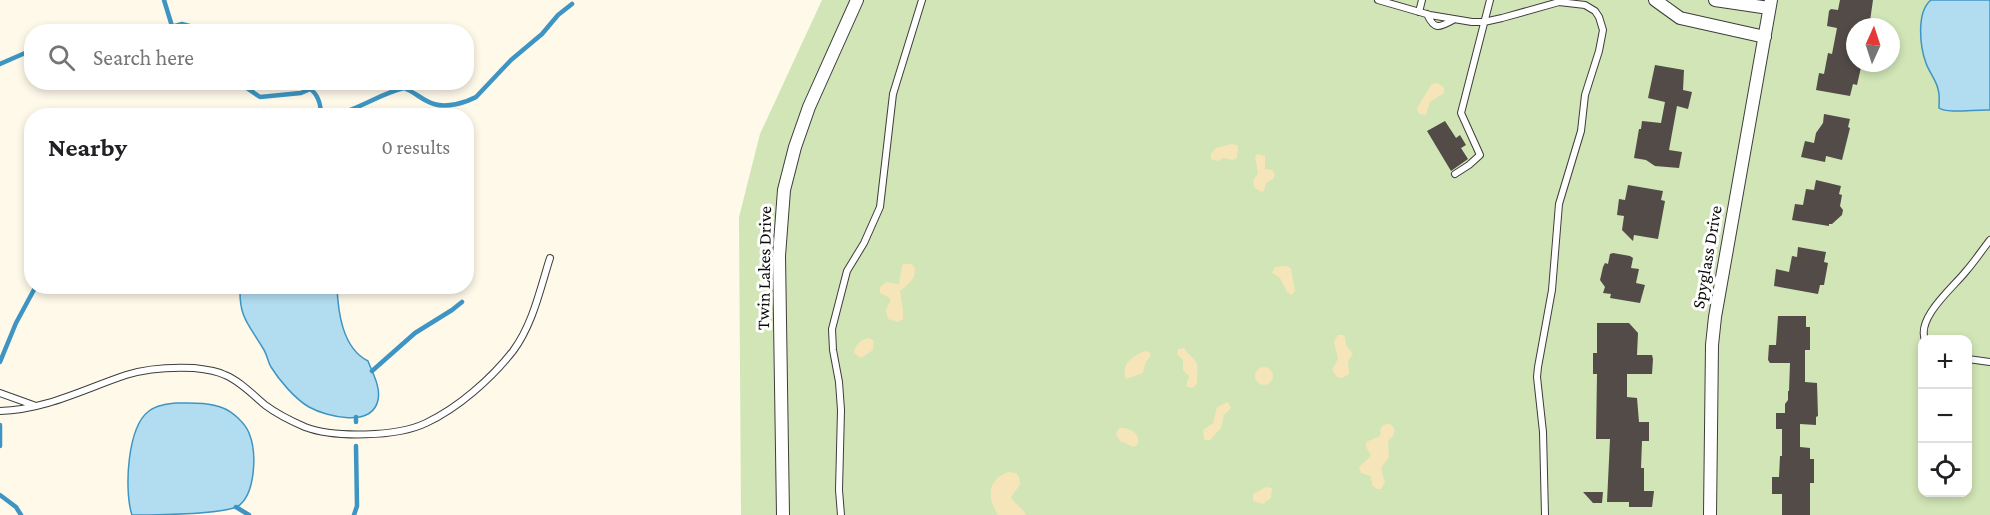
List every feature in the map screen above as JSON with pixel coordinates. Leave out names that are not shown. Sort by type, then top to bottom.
[{"type":"street","name":"Twin Lakes Drive","points":[[783,515],[779,256],[784,190],[795,147],[809,107],[857,0]]},
{"type":"street","points":[[1656,0],[1680,18],[1765,37]]},
{"type":"street","points":[[1714,0],[1770,4]]},
{"type":"street","name":"Spyglass Drive","points":[[1710,515],[1712,345],[1715,317],[1770,4]]},
{"type":"lane","points":[[841,515],[840,391],[832,350],[832,329],[847,271],[864,243],[880,207],[893,94],[922,0]]},
{"type":"lane","points":[[1378,0],[1453,20],[1484,22],[1545,5],[1567,2],[1592,8],[1599,17],[1603,30],[1599,51],[1585,95],[1581,131],[1559,204],[1552,290],[1538,367],[1543,432],[1545,515]]},
{"type":"lane","points":[[1419,12],[1422,0]]},
{"type":"lane","points":[[1455,174],[1480,155],[1461,113],[1490,0]]},
{"type":"lane","points":[[1923,335],[1924,326],[1933,310],[1990,240]]},
{"type":"lane","points":[[0,411],[37,406],[129,374],[168,368],[198,369],[225,374],[268,407],[307,428],[333,433],[375,435],[424,424],[454,406],[485,381],[513,350],[532,316],[550,258]]},
{"type":"lane","points":[[1972,360],[1990,362]]},
{"type":"lane","points":[[0,393],[37,406]]},
{"type":"green space","points":[[822,0],[1990,0],[1990,515],[741,515],[739,217],[760,134]]},
{"type":"sand","points":[[1437,83],[1444,87],[1444,93],[1430,102],[1426,115],[1419,114],[1417,109],[1420,102],[1432,84]]},
{"type":"sand","points":[[1231,144],[1237,145],[1237,158],[1232,160],[1224,158],[1217,161],[1211,159],[1211,153],[1216,148]]},
{"type":"sand","points":[[1258,154],[1265,156],[1265,169],[1272,170],[1275,174],[1261,192],[1254,187],[1253,181],[1258,173],[1255,156]]},
{"type":"sand","points":[[904,264],[914,266],[915,274],[912,281],[900,291],[903,319],[898,322],[888,319],[886,311],[890,299],[880,293],[880,287],[886,282],[899,284]]},
{"type":"sand","points":[[1275,267],[1291,268],[1295,292],[1291,295],[1280,278],[1272,273]]},
{"type":"sand","points":[[1338,335],[1345,337],[1346,345],[1353,354],[1348,361],[1349,374],[1342,378],[1337,377],[1332,370],[1338,359],[1334,342]]},
{"type":"sand","points":[[869,338],[874,341],[873,350],[861,358],[854,353],[855,348],[861,341]]},
{"type":"sand","points":[[1184,348],[1197,365],[1197,382],[1192,388],[1186,386],[1189,376],[1183,370],[1183,360],[1177,354],[1178,349]]},
{"type":"sand","points":[[1144,351],[1151,355],[1145,364],[1143,373],[1126,379],[1126,365],[1132,358]]},
{"type":"sand","points":[[1264,367],[1272,372],[1273,376],[1268,384],[1264,385],[1256,380],[1255,376],[1260,368]]},
{"type":"sand","points":[[1228,402],[1231,408],[1224,415],[1221,428],[1210,440],[1204,440],[1203,430],[1213,423],[1217,407]]},
{"type":"sand","points":[[1391,424],[1395,430],[1388,441],[1389,457],[1381,468],[1385,483],[1381,489],[1377,489],[1372,485],[1371,476],[1361,473],[1359,467],[1371,456],[1366,442],[1380,436],[1381,427]]},
{"type":"sand","points":[[1119,428],[1133,431],[1138,444],[1134,447],[1120,441],[1116,434]]},
{"type":"sand","points":[[1008,472],[1016,473],[1019,477],[1020,485],[1011,497],[1026,515],[998,515],[994,509],[991,490],[996,480]]},
{"type":"sand","points":[[1266,487],[1272,488],[1271,498],[1263,504],[1253,501],[1253,494]]},
{"type":"water","points":[[1931,0],[1990,0],[1990,110],[1955,111],[1939,108],[1939,91],[1926,63],[1921,39],[1923,13]]},
{"type":"water","points":[[240,294],[338,294],[340,318],[347,338],[359,355],[368,361],[377,385],[379,395],[374,409],[358,417],[337,417],[317,411],[298,399],[274,372],[264,350],[246,321]]},
{"type":"water","points":[[177,403],[218,406],[231,412],[245,425],[252,441],[254,462],[248,493],[237,507],[227,510],[186,514],[132,515],[128,476],[129,460],[136,431],[149,411],[159,406]]},
{"type":"building","points":[[1840,0],[1873,0],[1870,18],[1846,18],[1846,72],[1860,72],[1857,85],[1853,84],[1850,96],[1816,90],[1819,73],[1824,74],[1828,53],[1832,54],[1837,28],[1827,26],[1829,11],[1838,10]]},
{"type":"building","points":[[1655,65],[1684,70],[1683,90],[1692,92],[1688,109],[1677,106],[1669,150],[1682,152],[1679,168],[1655,166],[1646,160],[1634,158],[1642,121],[1661,123],[1665,102],[1648,98]]},
{"type":"building","points":[[1824,114],[1850,119],[1842,160],[1826,156],[1825,162],[1801,157],[1805,141],[1814,143],[1816,133],[1823,123]]},
{"type":"building","points":[[1445,121],[1456,138],[1460,135],[1466,145],[1461,148],[1468,159],[1451,171],[1427,131]]},
{"type":"building","points":[[1816,180],[1841,186],[1839,194],[1842,195],[1840,206],[1843,210],[1842,215],[1829,226],[1792,220],[1795,204],[1803,205],[1806,189],[1814,190]]},
{"type":"building","points":[[1628,185],[1663,191],[1661,200],[1665,201],[1658,239],[1634,235],[1633,241],[1622,230],[1624,216],[1617,215],[1619,199],[1625,200]]},
{"type":"building","points":[[1798,247],[1826,252],[1824,262],[1828,263],[1824,285],[1820,285],[1818,294],[1774,286],[1776,269],[1789,272],[1792,256],[1797,257]]},
{"type":"building","points":[[1610,254],[1630,256],[1633,258],[1631,268],[1639,269],[1636,283],[1645,285],[1640,303],[1610,298],[1611,294],[1603,293],[1605,287],[1600,280],[1603,267],[1605,263],[1608,264]]},
{"type":"building","points":[[1778,316],[1806,316],[1806,327],[1810,327],[1810,350],[1805,350],[1805,382],[1817,383],[1818,416],[1816,425],[1800,424],[1800,447],[1810,448],[1810,459],[1814,459],[1814,483],[1810,483],[1810,515],[1782,515],[1782,494],[1772,494],[1772,477],[1779,477],[1780,456],[1782,456],[1782,429],[1776,429],[1776,413],[1785,413],[1790,363],[1770,363],[1768,360],[1769,345],[1776,345]]},
{"type":"building","points":[[1597,323],[1629,323],[1638,333],[1637,355],[1652,355],[1652,374],[1627,374],[1627,397],[1637,398],[1639,422],[1649,422],[1649,441],[1642,441],[1641,468],[1644,468],[1644,491],[1654,491],[1652,507],[1629,507],[1629,502],[1607,502],[1610,439],[1596,439],[1597,374],[1593,374],[1593,353],[1597,353]]},
{"type":"building","points":[[1583,492],[1603,492],[1602,503],[1593,503]]},
{"type":"waterway","points":[[164,0],[171,24]]},
{"type":"waterway","points":[[408,90],[426,101],[439,105],[456,104],[476,97],[511,60],[542,34],[558,15],[572,4]]},
{"type":"waterway","points":[[0,64],[24,54]]},
{"type":"waterway","points":[[250,90],[260,97],[301,93],[308,90]]},
{"type":"waterway","points":[[311,90],[316,94],[321,108]]},
{"type":"waterway","points":[[354,108],[398,90]]},
{"type":"waterway","points":[[0,362],[16,323],[32,294]]},
{"type":"waterway","points":[[372,371],[415,333],[462,302]]},
{"type":"waterway","points":[[356,417],[356,422]]},
{"type":"waterway","points":[[0,425],[0,446]]},
{"type":"waterway","points":[[354,515],[357,506],[356,446]]},
{"type":"waterway","points":[[0,495],[16,507],[21,515]]},
{"type":"waterway","points":[[236,507],[249,515]]}]
